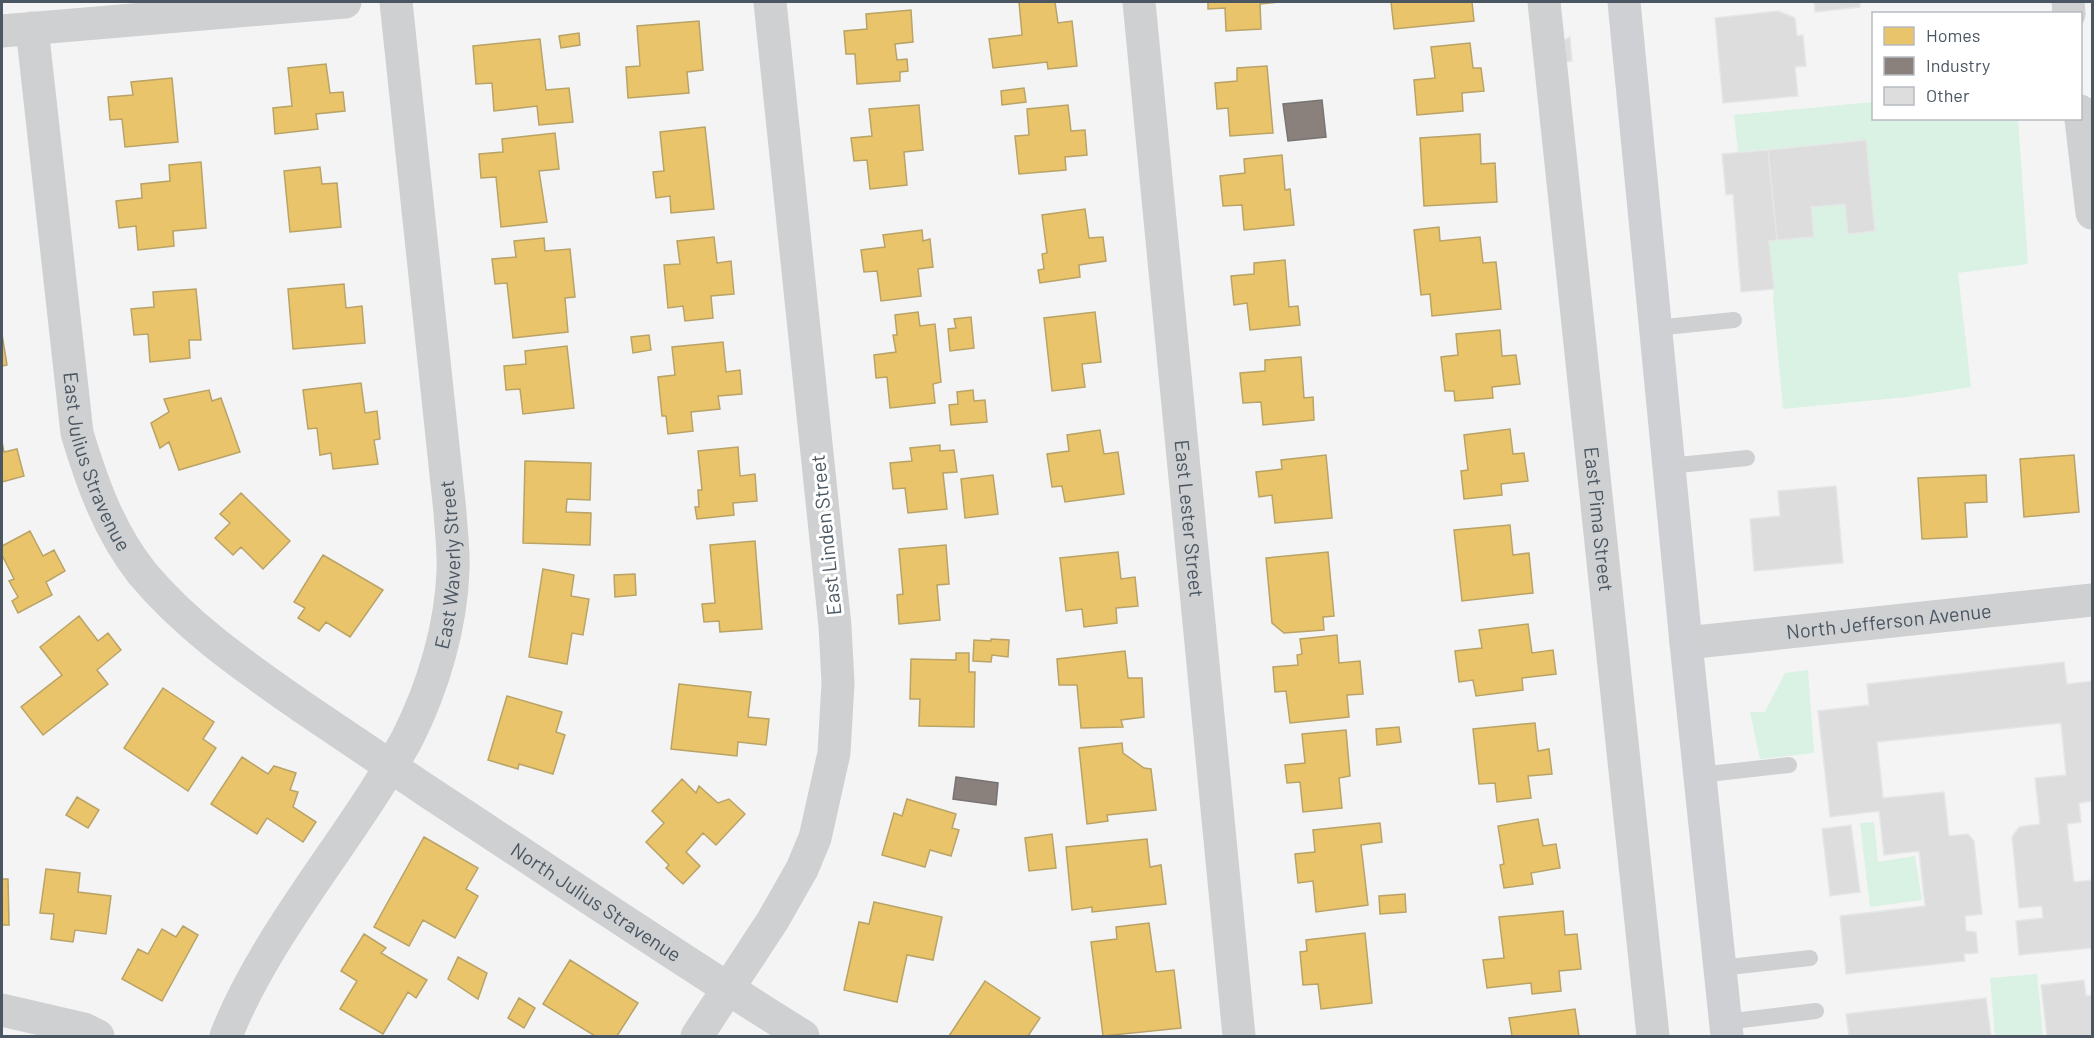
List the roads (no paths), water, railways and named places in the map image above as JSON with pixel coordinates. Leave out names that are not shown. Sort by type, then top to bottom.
[{"type":"street","points":[[17,30],[345,2]]},
{"type":"street","name":"East Waverly Street","points":[[226,1036],[245,992],[408,738],[424,700],[448,614],[453,570],[450,512],[396,2]]},
{"type":"street","name":"East Linden Street","points":[[697,1036],[773,920],[802,869],[815,838],[834,753],[837,717],[835,626],[770,2]]},
{"type":"street","name":"East Lester Street","points":[[1139,2],[1239,1036]]},
{"type":"street","name":"East Pima Street","points":[[1544,2],[1653,1036]]},
{"type":"street","points":[[1624,2],[1668,466],[1726,1030]]},
{"type":"street","name":"East Julius Stravenue","points":[[17,30],[78,433],[92,483],[116,534],[142,573],[184,618],[227,655],[390,766]]},
{"type":"street","points":[[2081,120],[2092,213]]},
{"type":"street","name":"North Jefferson Avenue","points":[[1686,643],[2092,600]]},
{"type":"street","name":"North Julius Stravenue","points":[[390,766],[803,1036]]},
{"type":"street","points":[[2,1010],[84,1029],[98,1036]]},
{"type":"lane","points":[[1655,328],[1734,320]]},
{"type":"lane","points":[[1668,466],[1747,458]]},
{"type":"lane","points":[[1700,775],[1789,765]]},
{"type":"lane","points":[[1720,968],[1810,958]]},
{"type":"lane","points":[[1726,1030],[1816,1011]]}]
